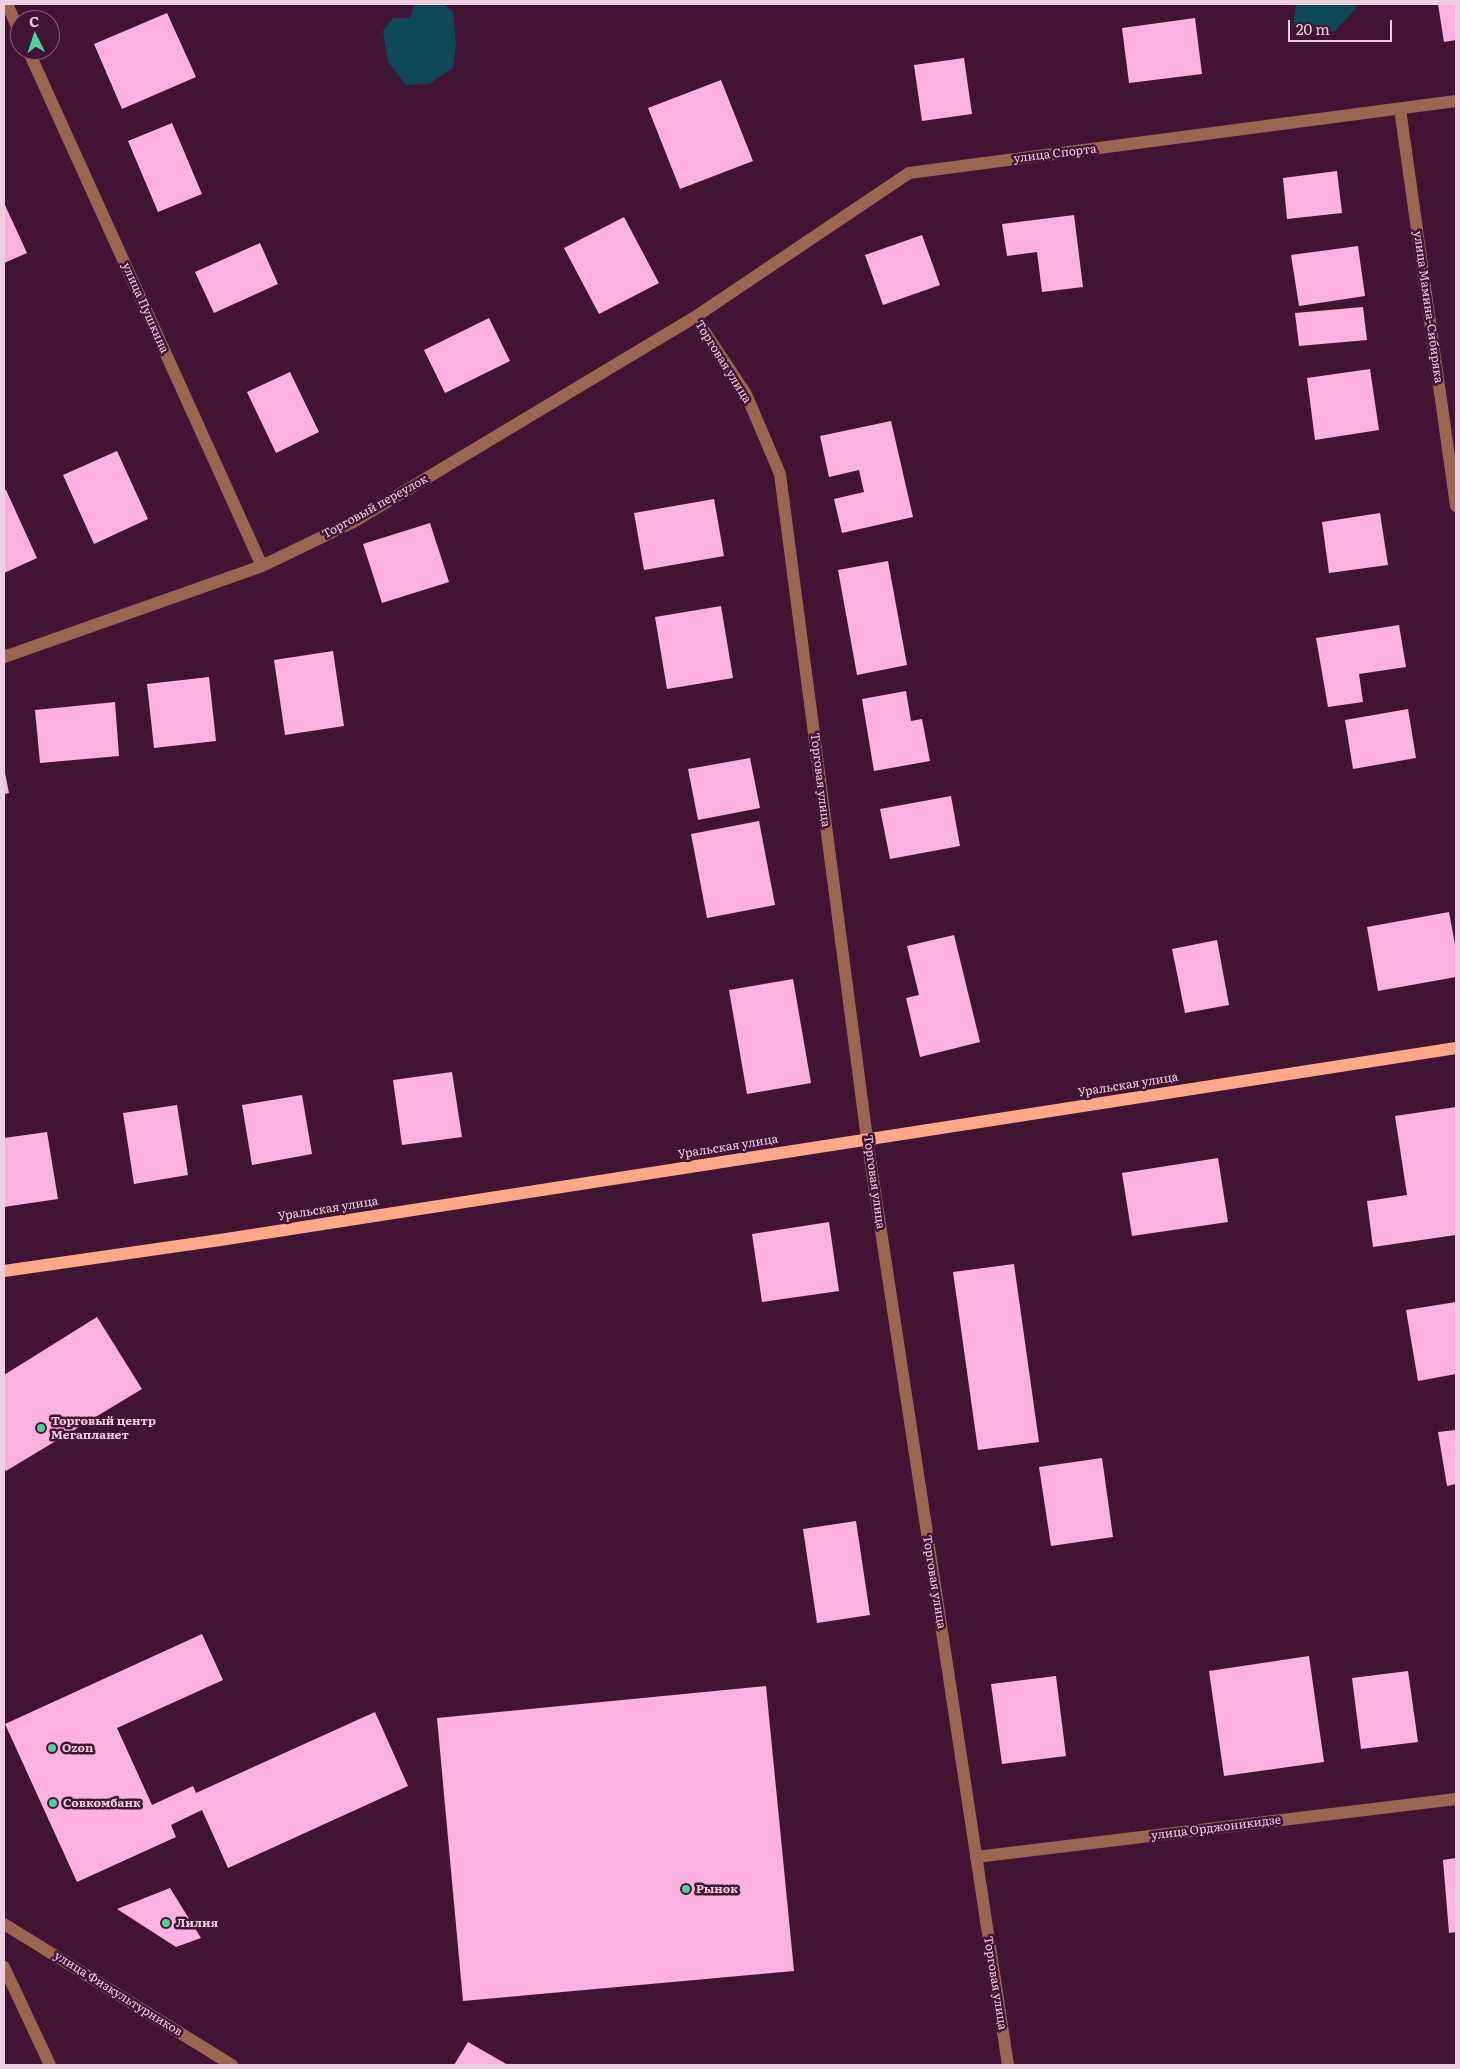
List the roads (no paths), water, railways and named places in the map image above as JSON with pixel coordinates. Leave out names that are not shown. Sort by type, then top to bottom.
[{"type":"main road","name":"Уральская улица","points":[[4,1271],[220,1240],[1456,1048]]},
{"type":"street","name":"улица Пушкина","points":[[33,60],[262,566]]},
{"type":"street","name":"улица Спорта","points":[[695,317],[909,173],[1456,101]]},
{"type":"street","name":"улица Мамина-Сибиряка","points":[[1400,109],[1456,506]]},
{"type":"street","name":"Торговый переулок","points":[[4,657],[262,566],[355,521],[695,317]]},
{"type":"street","name":"Торговая улица","points":[[695,317],[746,394],[780,474],[867,1139],[1008,2065]]},
{"type":"street","name":"улица Орджоникидзе","points":[[976,1857],[1456,1799]]},
{"type":"street","name":"улица Физкультурников","points":[[4,1924],[232,2065]]},
{"type":"street","points":[[4,1967],[50,2065]]},
{"type":"water","points":[[443,4],[453,12],[456,44],[453,68],[429,84],[406,85],[388,62],[383,31],[393,18],[410,18],[414,6]]},
{"type":"water","points":[[1296,4],[1355,4],[1357,7],[1335,31],[1320,32],[1305,31],[1293,26]]},
{"type":"place","name":"Торговый центр Мегапланет","points":[[41,1428]]},
{"type":"place","name":"Ozon","points":[[52,1748]]},
{"type":"place","name":"Совкомбанк","points":[[53,1803]]},
{"type":"place","name":"Рынок","points":[[686,1889]]},
{"type":"place","name":"Лилия","points":[[166,1923]]}]
